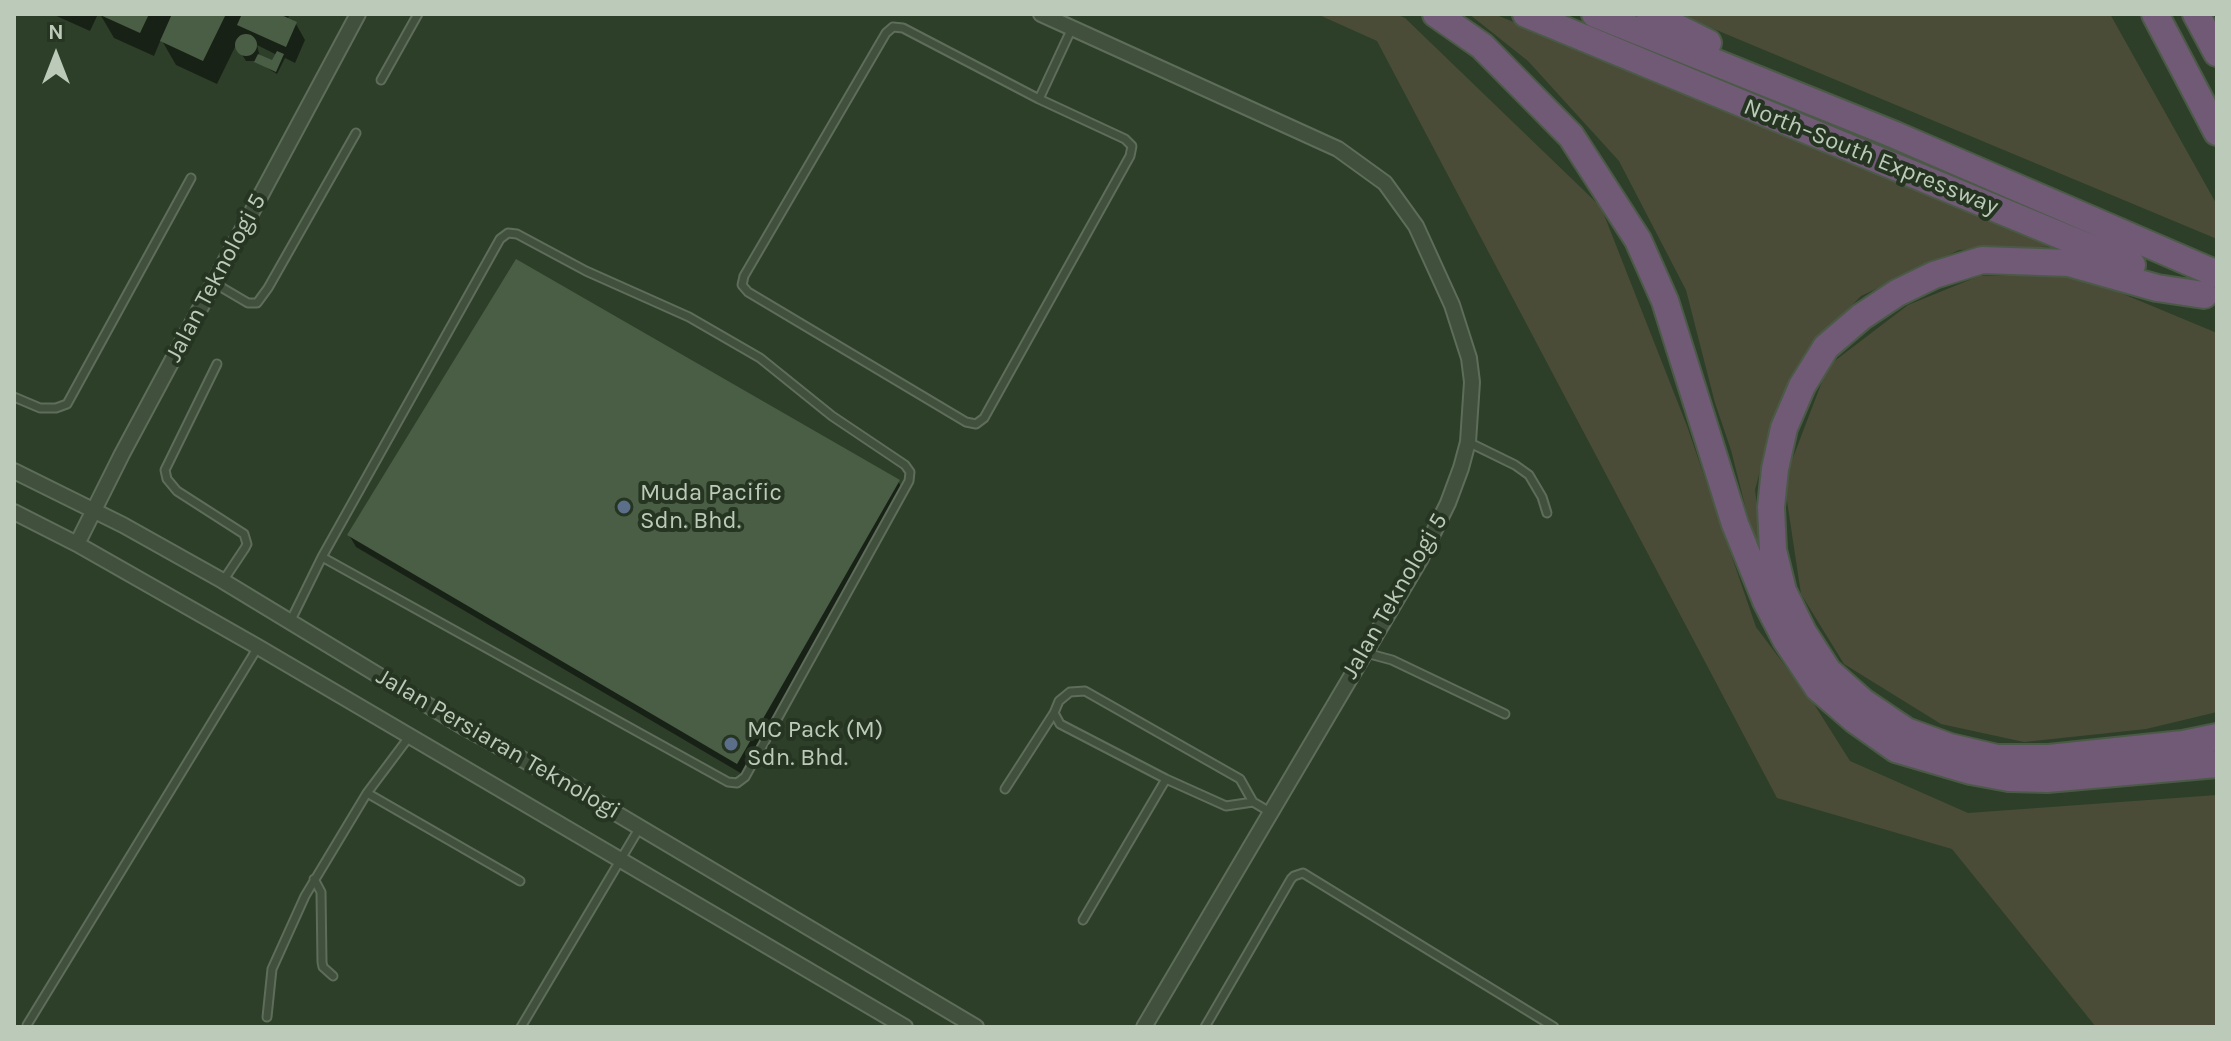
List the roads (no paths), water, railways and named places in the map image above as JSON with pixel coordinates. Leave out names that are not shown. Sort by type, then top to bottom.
[{"type":"highway","points":[[1436,14],[1482,46],[1571,136],[1638,240],[1665,301],[1735,524],[1766,601],[1786,640],[1818,688],[1855,720],[1896,749],[1971,771],[2009,778],[2047,779],[2217,764]]},
{"type":"highway","name":"North–South Expressway","points":[[1526,14],[2213,285]]},
{"type":"highway","name":"North–South Expressway","points":[[1595,14],[1895,135],[2213,285]]},
{"type":"highway","points":[[1650,14],[1895,135]]},
{"type":"highway","points":[[2155,14],[2217,132]]},
{"type":"highway","points":[[2196,14],[2217,53]]},
{"type":"highway","points":[[2213,285],[2157,288],[2069,263],[1982,260],[1934,275],[1897,293],[1861,317],[1826,347],[1802,386],[1784,428],[1771,507],[1773,550],[1783,591],[1803,632],[1828,671],[1863,702],[1906,731],[1950,747],[1997,758],[2049,758],[2183,744],[2217,737]]},
{"type":"street","name":"Jalan Teknologi 5","points":[[77,544],[358,14]]},
{"type":"street","name":"Jalan Teknologi 5","points":[[1041,14],[1338,149],[1385,183],[1416,226],[1452,305],[1463,334],[1472,382],[1468,442],[1448,503],[1420,560],[1144,1027]]},
{"type":"street","name":"Jalan Persiaran Teknologi","points":[[14,471],[223,581],[462,726],[640,827],[976,1027]]},
{"type":"street","name":"Jalan Persiaran Teknologi","points":[[14,512],[77,544],[258,647],[905,1027]]},
{"type":"lane","points":[[381,80],[418,14]]},
{"type":"lane","points":[[903,28],[1039,99],[1125,139],[1132,146],[1132,151],[981,422],[966,422],[744,289],[744,276],[889,29],[903,28]]},
{"type":"lane","points":[[1039,99],[1073,28]]},
{"type":"lane","points":[[214,283],[248,303],[257,303],[356,133]]},
{"type":"lane","points":[[14,397],[40,408],[67,404],[191,178]]},
{"type":"lane","points":[[290,622],[322,557],[500,239],[508,233],[517,234],[586,271],[689,317],[760,358],[832,416],[905,465],[910,472],[909,481],[745,777],[737,783],[728,782],[322,557]]},
{"type":"lane","points":[[217,364],[165,470],[167,479],[177,491],[244,534],[247,544],[223,581]]},
{"type":"lane","points":[[1468,442],[1529,475],[1547,513]]},
{"type":"lane","points":[[27,1025],[258,647]]},
{"type":"lane","points":[[1364,653],[1392,660],[1505,714]]},
{"type":"lane","points":[[1005,789],[1059,701],[1070,692],[1085,691],[1240,779],[1253,802],[1270,812]]},
{"type":"lane","points":[[1054,713],[1060,724],[1226,806],[1253,802]]},
{"type":"lane","points":[[267,1017],[272,969],[314,879],[367,793],[409,737]]},
{"type":"lane","points":[[1083,920],[1166,779]]},
{"type":"lane","points":[[367,793],[520,881]]},
{"type":"lane","points":[[521,1027],[640,827]]},
{"type":"lane","points":[[1205,1027],[1291,879],[1303,873],[1554,1027]]},
{"type":"lane","points":[[314,879],[321,892],[322,962],[333,976]]},
{"type":"place","name":"Muda Pacific Sdn. Bhd.","points":[[624,507]]},
{"type":"place","name":"MC Pack (M) Sdn. Bhd.","points":[[731,744]]}]
